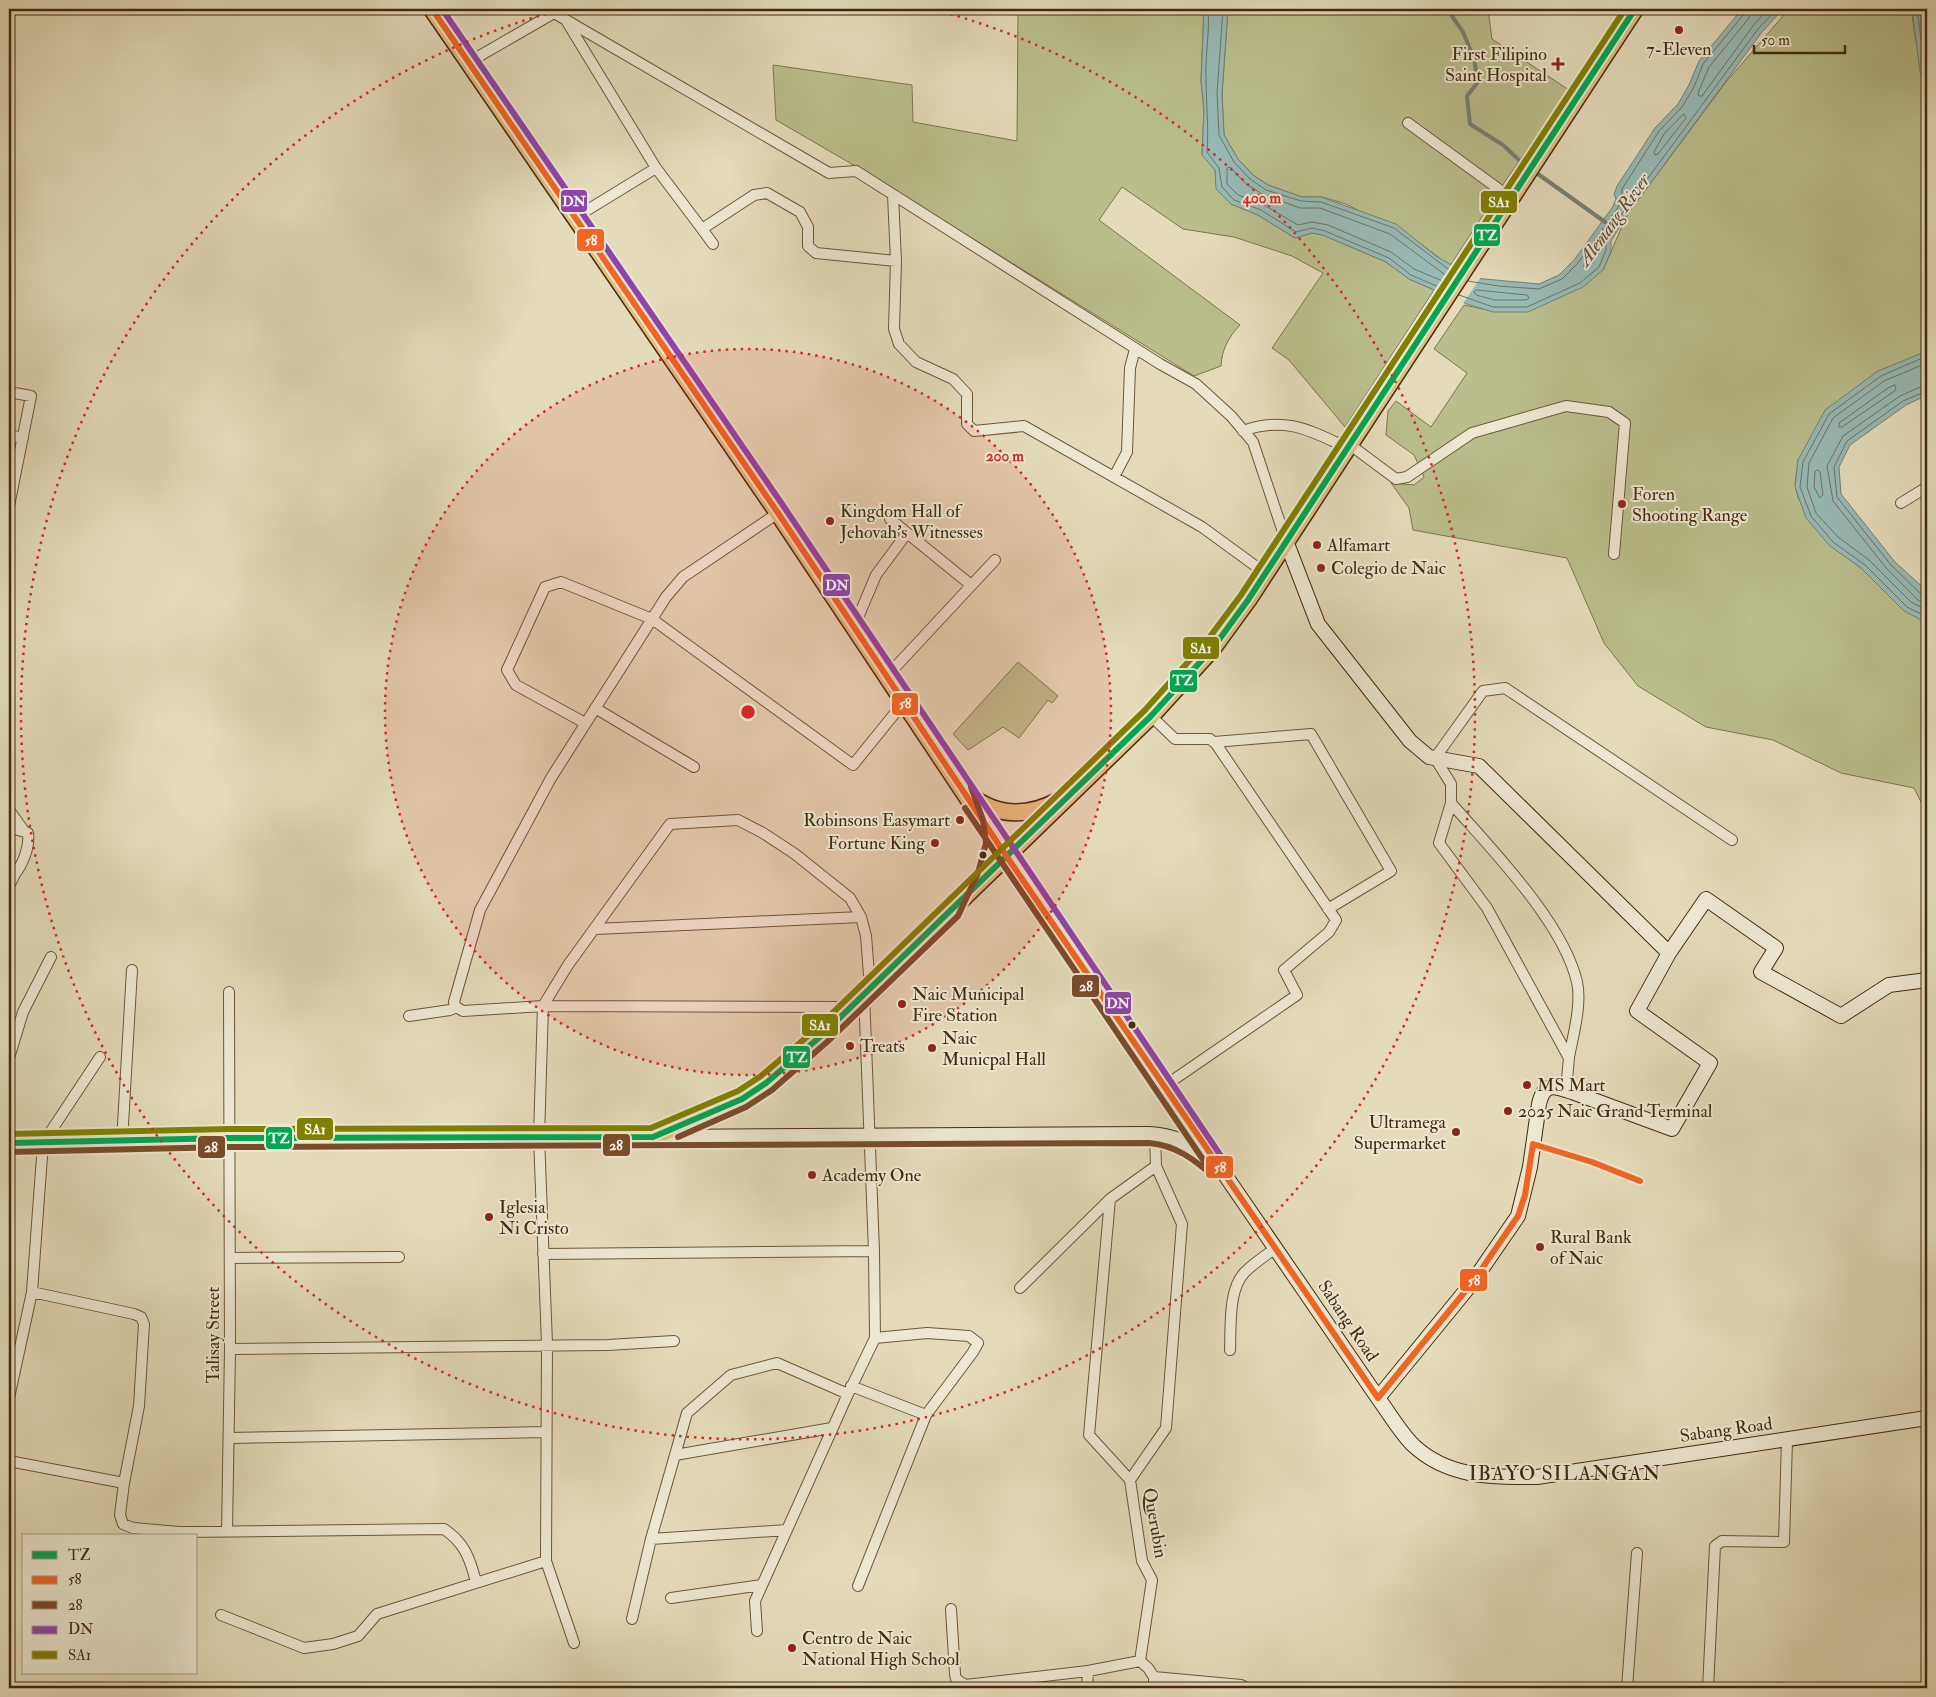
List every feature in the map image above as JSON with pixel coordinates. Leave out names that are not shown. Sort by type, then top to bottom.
[{"type":"main road","points":[[432,9],[778,513],[1007,857]]},
{"type":"main road","points":[[654,1137],[742,1099],[787,1066],[1007,857],[1151,716],[1213,648],[1265,574],[1347,446],[1478,250],[1635,9]]},
{"type":"main road","points":[[1286,541],[1318,624],[1410,741],[1429,757],[1479,766],[1668,954]]},
{"type":"main road","points":[[963,790],[995,810],[1020,813],[1040,809],[1071,794]]},
{"type":"main road","name":"Sabang Road","points":[[1007,857],[1378,1398],[1413,1445],[1446,1467],[1481,1477],[1536,1477],[1927,1418]]},
{"type":"main road","points":[[1378,1398],[1444,1319],[1518,1216],[1524,1195],[1541,1094],[1548,1088],[1555,1086],[1672,1129],[1710,1064],[1637,1011],[1668,954],[1706,899],[1776,948],[1761,972],[1841,1016],[1889,985],[1927,980]]},
{"type":"main road","points":[[9,1143],[228,1138],[1155,1134],[1169,1137],[1191,1146],[1220,1170]]},
{"type":"street","points":[[469,62],[550,11],[829,173],[856,171],[1135,349],[1196,384],[1231,416],[1253,442],[1286,541]]},
{"type":"street","points":[[566,20],[656,168],[713,244]]},
{"type":"street","points":[[1408,123],[1511,198]]},
{"type":"street","points":[[576,218],[656,168]]},
{"type":"street","points":[[702,230],[754,195],[767,193],[800,212],[808,227],[808,246],[816,253],[896,261]]},
{"type":"street","points":[[893,195],[896,261],[894,329],[899,344],[916,362],[953,379],[967,394],[967,424],[974,431],[982,432],[1024,426],[1202,527],[1265,574]]},
{"type":"street","points":[[1114,477],[1127,452],[1130,368],[1135,349]]},
{"type":"street","points":[[9,392],[32,396],[23,438],[12,471],[9,506]]},
{"type":"street","points":[[1244,431],[1261,425],[1282,424],[1315,433],[1347,446],[1396,479],[1407,477],[1472,433],[1566,406],[1608,412],[1626,423],[1614,554]]},
{"type":"street","points":[[9,435],[23,438]]},
{"type":"street","points":[[1902,503],[1927,487]]},
{"type":"street","points":[[456,1007],[454,1002],[480,910],[551,778],[652,619],[683,577],[778,513]]},
{"type":"street","points":[[890,519],[971,585]]},
{"type":"street","points":[[854,627],[876,575],[907,533]]},
{"type":"street","points":[[887,676],[995,560]]},
{"type":"street","points":[[585,723],[516,685],[507,670],[545,587],[561,582],[652,619],[853,765],[904,702]]},
{"type":"street","points":[[1569,1057],[1487,908],[1439,843],[1451,803],[1451,784],[1435,758],[1483,691],[1505,688],[1732,840]]},
{"type":"street","points":[[595,708],[694,767]]},
{"type":"street","points":[[1151,716],[1175,739],[1210,739],[1214,742],[1336,920],[1334,926],[1284,970],[1297,994],[1163,1087]]},
{"type":"street","points":[[1214,742],[1310,734],[1391,871],[1328,908]]},
{"type":"street","points":[[1451,803],[1516,879],[1563,941],[1578,984],[1577,1019],[1569,1057],[1566,1090]]},
{"type":"street","points":[[9,810],[24,831],[28,833],[29,841],[20,868],[12,874],[9,886]]},
{"type":"street","points":[[574,1643],[546,1561],[547,1344],[539,1137],[543,1006],[568,965],[670,824],[738,820],[763,833],[795,854],[850,898],[861,917],[866,936],[874,1251],[875,1338],[849,1390],[755,1601],[757,1631]]},
{"type":"street","points":[[9,827],[24,831]]},
{"type":"street","points":[[595,929],[861,917]]},
{"type":"street","points":[[9,1058],[23,1012],[51,957]]},
{"type":"street","points":[[122,1141],[132,970]]},
{"type":"street","name":"Talisay Street","points":[[227,1532],[230,1350],[229,992]]},
{"type":"street","points":[[409,1016],[456,1007],[463,1010],[543,1006],[850,1007]]},
{"type":"street","points":[[9,1398],[32,1292],[43,1143],[100,1057]]},
{"type":"street","points":[[1020,1288],[1110,1199],[1156,1166],[1155,1134]]},
{"type":"street","name":"Querubin","points":[[1140,1660],[1152,1580],[1142,1561],[1130,1480],[1166,1428],[1182,1224],[1156,1166]]},
{"type":"street","points":[[1110,1199],[1089,1435],[1130,1480]]},
{"type":"street","points":[[1230,1350],[1233,1302],[1237,1286],[1244,1273],[1276,1248]]},
{"type":"street","points":[[543,1254],[874,1251]]},
{"type":"street","points":[[230,1258],[399,1257]]},
{"type":"street","points":[[32,1292],[134,1314],[141,1317],[144,1324],[139,1406],[124,1483],[120,1515],[123,1524],[127,1527],[179,1532],[444,1529],[462,1544],[469,1554],[476,1582]]},
{"type":"street","points":[[858,1586],[926,1416],[978,1343],[975,1338],[969,1336],[927,1333],[875,1338]]},
{"type":"street","points":[[230,1350],[608,1344],[674,1341]]},
{"type":"street","points":[[632,1619],[651,1539],[687,1412],[731,1375],[777,1363],[926,1416]]},
{"type":"street","points":[[675,1455],[832,1428]]},
{"type":"street","points":[[229,1438],[546,1432]]},
{"type":"street","points":[[1708,1688],[1715,1546],[1722,1541],[1784,1542],[1787,1440]]},
{"type":"street","points":[[9,1461],[124,1483]]},
{"type":"street","points":[[651,1539],[786,1530]]},
{"type":"street","points":[[1627,1688],[1637,1553]]},
{"type":"street","points":[[221,1615],[304,1648],[333,1644],[358,1636],[378,1614],[546,1561]]},
{"type":"street","points":[[671,1598],[762,1585]]},
{"type":"street","points":[[951,1609],[955,1674],[956,1679],[964,1686],[1088,1670],[1140,1660],[1154,1677],[1154,1688]]},
{"type":"street","points":[[1087,1688],[1088,1670]]},
{"type":"street","points":[[1154,1677],[1241,1685],[1246,1688]]},
{"type":"green space","points":[[1018,9],[1204,9],[1201,81],[1204,109],[1202,154],[1215,170],[1217,189],[1231,204],[1258,215],[1295,238],[1312,233],[1323,235],[1386,262],[1409,279],[1434,290],[1345,427],[1289,360],[1272,348],[1323,273],[1292,256],[1234,237],[1183,229],[1122,187],[1099,220],[1240,325],[1226,344],[1221,366],[1194,376],[862,170],[776,120],[773,65],[912,85],[913,122],[1017,141]]},
{"type":"green space","points":[[1228,9],[1488,9],[1492,39],[1569,90],[1506,180],[1450,266],[1417,241],[1346,204],[1322,197],[1302,197],[1268,185],[1253,175],[1238,159],[1224,135],[1222,94]]},
{"type":"green space","points":[[1789,9],[1911,9],[1921,73],[1927,81],[1927,351],[1798,460],[1795,484],[1798,498],[1831,546],[1861,568],[1902,609],[1927,622],[1927,814],[1914,788],[1841,773],[1773,740],[1706,727],[1638,686],[1604,643],[1567,558],[1413,530],[1409,508],[1391,483],[1414,485],[1424,477],[1414,455],[1386,435],[1388,411],[1396,401],[1431,427],[1467,373],[1434,349],[1464,305],[1492,311],[1603,270],[1627,215],[1726,82]]},
{"type":"green space","points":[[1018,662],[1058,696],[1052,703],[1048,700],[1019,738],[1003,727],[968,750],[953,734]]},
{"type":"water","name":"Alemang River","points":[[1204,9],[1228,9],[1222,94],[1224,135],[1238,159],[1253,175],[1268,185],[1302,197],[1321,197],[1396,224],[1436,256],[1474,278],[1539,284],[1559,275],[1574,260],[1612,208],[1616,199],[1614,194],[1617,186],[1655,128],[1678,104],[1689,85],[1699,61],[1742,9],[1783,9],[1762,32],[1627,215],[1611,241],[1611,251],[1603,270],[1583,287],[1528,312],[1493,312],[1467,304],[1409,279],[1386,262],[1323,235],[1312,233],[1295,238],[1258,215],[1231,204],[1216,189],[1215,170],[1202,155],[1204,109],[1201,81]]},
{"type":"water","points":[[1912,9],[1927,9],[1927,81],[1920,72]]},
{"type":"water","points":[[1927,351],[1927,395],[1906,405],[1850,445],[1839,467],[1841,494],[1895,562],[1927,591],[1927,623],[1904,611],[1861,568],[1830,546],[1806,518],[1795,487],[1798,460],[1825,410],[1878,371]]},
{"type":"pier","points":[[1452,264],[1481,277],[1462,305],[1433,292]]},
{"type":"waterway","points":[[1447,9],[1463,32],[1474,59],[1478,82],[1467,96],[1470,124],[1503,145],[1522,163]]},
{"type":"waterway","name":"Alemang River","points":[[1538,174],[1605,222]]},
{"type":"transit line","name":"58","points":[[432,9],[778,513],[1007,857],[1378,1398]]},
{"type":"transit line","name":"DN","points":[[442,9],[782,504],[1227,1165]]},
{"type":"transit line","name":"SA1","points":[[9,1134],[228,1129],[651,1128],[738,1091],[761,1076],[815,1030],[1145,710],[1206,642],[1241,595],[1625,9]]},
{"type":"transit line","name":"TZ","points":[[9,1143],[228,1138],[653,1137],[742,1099],[766,1083],[821,1036],[1151,716],[1213,648],[1248,600],[1635,9]]},
{"type":"transit line","name":"28","points":[[678,1137],[746,1107],[772,1090],[827,1042],[958,916],[978,873],[986,843],[983,820],[971,787]]},
{"type":"transit line","name":"28","points":[[965,808],[1206,1164]]},
{"type":"transit line","name":"28","points":[[9,1152],[228,1147],[1149,1143],[1158,1144],[1184,1154],[1214,1177]]},
{"type":"transit line","name":"58","points":[[1533,1144],[1592,1162],[1640,1181]]},
{"type":"transit line","name":"58","points":[[1378,1398],[1472,1283],[1518,1216],[1525,1195],[1533,1144]]},
{"type":"place","name":"7-Eleven","points":[[1679,30]]},
{"type":"place","name":"First Filipino Saint Hospital","points":[[1558,64]]},
{"type":"place","name":"Foren Shooting Range","points":[[1622,504]]},
{"type":"place","name":"Kingdom Hall of Jehovah's Witnesses","points":[[830,521]]},
{"type":"place","name":"Alfamart","points":[[1317,545]]},
{"type":"place","name":"Colegio de Naic","points":[[1321,568]]},
{"type":"place","name":"Robinsons Easymart","points":[[960,820]]},
{"type":"place","name":"Fortune King","points":[[935,843]]},
{"type":"place","name":"Naic Municipal Fire Station","points":[[902,1004]]},
{"type":"place","name":"Treats","points":[[850,1046]]},
{"type":"place","name":"Naic Municpal Hall","points":[[932,1048]]},
{"type":"place","name":"MS Mart","points":[[1527,1085]]},
{"type":"place","name":"2025 Naic Grand Terminal","points":[[1508,1111]]},
{"type":"place","name":"Ultramega Supermarket","points":[[1456,1132]]},
{"type":"place","name":"Academy One","points":[[812,1175]]},
{"type":"place","name":"Iglesia Ni Cristo","points":[[489,1217]]},
{"type":"place","name":"Rural Bank of Naic","points":[[1540,1247]]},
{"type":"place","name":"Centro de Naic National High School","points":[[792,1648]]},
{"type":"district","name":"IBAYO SILANGAN","points":[[1565,1473]]}]
